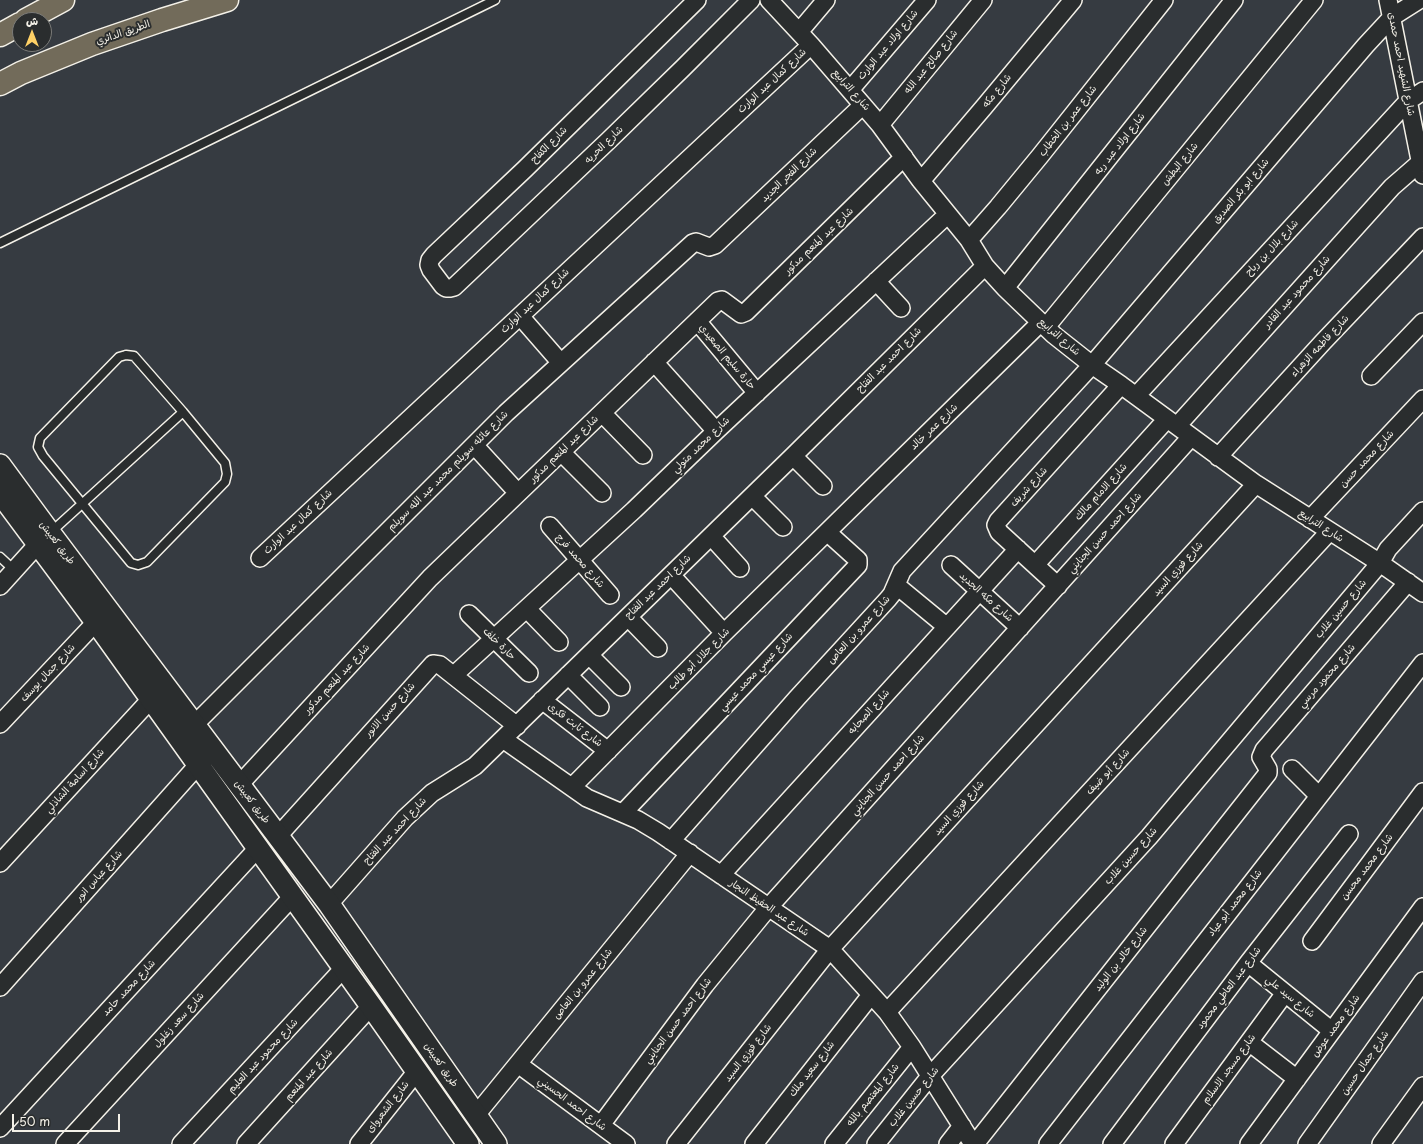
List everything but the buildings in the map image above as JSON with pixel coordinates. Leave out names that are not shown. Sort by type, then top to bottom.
[{"type":"highway","points":[[41,12],[63,0]]},
{"type":"highway","name":"الطريق الدائري","points":[[0,78],[21,72],[92,44],[227,0]]},
{"type":"highway","points":[[0,35],[12,28]]},
{"type":"highway","name":"الطريق الدائري","points":[[0,84],[21,72]]},
{"type":"street","name":"شارع الكفاح","points":[[454,287],[446,288],[430,270],[430,260],[434,255],[610,87],[697,0]]},
{"type":"street","name":"شارع الحريه","points":[[454,287],[656,94],[751,0]]},
{"type":"street","name":"شارع الترابيع","points":[[769,0],[800,32],[863,104],[947,215],[969,240],[985,266],[1043,325],[1092,365],[1256,484],[1329,532],[1380,563],[1423,593]]},
{"type":"street","points":[[800,32],[826,0]]},
{"type":"street","name":"شارع اولاد عبد الوارث","points":[[850,90],[927,0]]},
{"type":"street","name":"شارع صالح عبد الله","points":[[880,125],[982,0]]},
{"type":"street","name":"شارع مكه","points":[[921,181],[1073,0]]},
{"type":"street","name":"شارع عمر بن الخطاب","points":[[969,240],[1036,162],[1164,0]]},
{"type":"street","name":"شارع اولاد عبد ربه","points":[[1005,288],[1234,0]]},
{"type":"street","name":"شارع البطش","points":[[1043,325],[1314,0]]},
{"type":"street","name":"شارع الشهيد احمد حمدى","points":[[1388,0],[1422,166]]},
{"type":"street","points":[[1392,18],[1419,0]]},
{"type":"street","name":"شارع ابو بكر الصديق","points":[[1092,365],[1328,89],[1392,18]]},
{"type":"street","name":"شارع كمال عبد الوارث","points":[[260,558],[811,45]]},
{"type":"street","name":"شارع بلال بن رباح","points":[[1136,396],[1408,101],[1423,91]]},
{"type":"street","name":"شارع الفجر الجديد","points":[[715,245],[863,104]]},
{"type":"street","name":"شارع عبد المنعم مدكور","points":[[239,785],[430,578],[697,321],[720,300],[741,314],[746,312],[904,157]]},
{"type":"street","name":"شارع محمود عبد القادر","points":[[1172,422],[1403,176],[1422,166]]},
{"type":"street","name":"شارع محمد متولي","points":[[454,675],[634,510],[716,431],[947,215]]},
{"type":"street","name":"شارع فاطمه الزهراء","points":[[1218,456],[1323,342],[1423,237]]},
{"type":"street","name":"شارع عائله سويلم محمد عبد الله سويلم","points":[[194,725],[506,413],[693,242],[710,247],[715,245]]},
{"type":"street","name":"شارع احمد عبد الفتاح","points":[[330,904],[405,818],[432,793],[475,766],[793,456],[985,266]]},
{"type":"street","points":[[876,281],[901,308]]},
{"type":"street","points":[[520,316],[561,363]]},
{"type":"street","name":"حارة سليم الصعيدي","points":[[697,321],[757,393]]},
{"type":"street","points":[[1371,376],[1423,322]]},
{"type":"street","name":"شارع عمر خالد","points":[[827,532],[1043,325]]},
{"type":"street","points":[[654,362],[716,431]]},
{"type":"street","name":"شارع عمرو بن العاص","points":[[671,841],[797,698],[888,599],[892,594],[902,570],[1092,365]]},
{"type":"street","name":"شارع شريف","points":[[1058,586],[999,532],[996,527],[998,521],[1121,385]]},
{"type":"street","name":"شارع محمد حسن","points":[[1310,519],[1423,399]]},
{"type":"street","points":[[602,413],[643,455]]},
{"type":"street","name":"شارع الامام مالك","points":[[1035,564],[1172,422]]},
{"type":"street","name":"شارع احمد حسن الجنايني","points":[[601,1126],[705,985],[768,908],[1192,437]]},
{"type":"street","points":[[474,444],[518,493]]},
{"type":"street","points":[[561,452],[602,493]]},
{"type":"street","points":[[793,456],[823,486]]},
{"type":"street","name":"طريق كعبيش","points":[[0,465],[96,622],[417,1071],[460,1140]]},
{"type":"street","name":"شارع فوزي السيد","points":[[676,1144],[830,949],[1256,484]]},
{"type":"street","name":"طريق كعبيش","points":[[0,493],[44,539],[194,725],[330,904],[496,1144]]},
{"type":"street","points":[[752,496],[783,527]]},
{"type":"street","name":"شارع حسين غلاب","points":[[876,1144],[931,1075],[1149,837],[1380,563],[1388,549],[1423,511]]},
{"type":"street","name":"شارع محمد فرج","points":[[550,526],[610,595]]},
{"type":"street","name":"شارع جلال أبو طالب","points":[[572,787],[724,633],[827,532]]},
{"type":"street","name":"شارع عيسي محمد عيسي","points":[[623,813],[858,565],[858,560],[827,532]]},
{"type":"street","name":"شارع أبو ضيف","points":[[887,1012],[1329,532]]},
{"type":"street","points":[[711,536],[740,568]]},
{"type":"street","points":[[0,586],[44,539]]},
{"type":"street","name":"شارع الصحابه","points":[[721,875],[1018,549]]},
{"type":"street","name":"شارع مكه الجديد","points":[[951,566],[1020,628]]},
{"type":"street","points":[[671,575],[724,633]]},
{"type":"street","name":"شارع محمود مرسي","points":[[1268,774],[1268,769],[1261,757],[1264,750],[1408,582]]},
{"type":"street","points":[[896,585],[947,627]]},
{"type":"street","points":[[527,609],[559,642]]},
{"type":"street","name":"حارة خلف","points":[[469,614],[529,673]]},
{"type":"street","points":[[628,617],[658,648]]},
{"type":"street","name":"شارع جمال يوسف","points":[[0,724],[96,622]]},
{"type":"street","points":[[589,655],[621,687]]},
{"type":"street","name":"شارع حسن الانور","points":[[278,836],[429,666],[433,664],[437,663],[454,675],[516,726]]},
{"type":"street","name":"شارع محمد أبو عياد","points":[[1048,1144],[1423,663]]},
{"type":"street","points":[[568,675],[600,707]]},
{"type":"street","name":"شارع اسامة الشاذلي","points":[[0,863],[151,699]]},
{"type":"street","name":"شارع ثابت فكرى","points":[[542,700],[608,751]]},
{"type":"street","name":"شارع عبد الحفيظ النجار","points":[[503,739],[588,798],[638,820],[690,853],[768,908],[830,949],[887,1012],[931,1075],[974,1144]]},
{"type":"street","name":"شارع عباس انور","points":[[0,986],[198,765]]},
{"type":"street","points":[[1292,769],[1319,796]]},
{"type":"street","name":"شارع خالد بن الوليد","points":[[974,1144],[1268,774]]},
{"type":"street","name":"شارع محمد محسن","points":[[1312,941],[1423,792]]},
{"type":"street","name":"شارع عبد العاطي محمود","points":[[1112,1144],[1248,963],[1349,834]]},
{"type":"street","name":"شارع محمد حامد","points":[[0,1128],[258,848]]},
{"type":"street","name":"شارع عمرو بن العاص","points":[[476,1115],[690,853]]},
{"type":"street","points":[[274,870],[293,856]]},
{"type":"street","name":"شارع سعد زغلول","points":[[65,1144],[293,896]]},
{"type":"street","name":"شارع محمد عوض","points":[[1249,1144],[1423,907]]},
{"type":"street","name":"شارع سيد علي","points":[[1248,963],[1332,1032]]},
{"type":"street","name":"شارع محمود عبد العليم","points":[[181,1144],[344,968]]},
{"type":"street","name":"شارع جمال حسين","points":[[1307,1144],[1423,981]]},
{"type":"street","name":"شارع مسجد الاسلام","points":[[1174,1144],[1285,993]]},
{"type":"street","name":"شارع سعيد ملك","points":[[754,1144],[871,995]]},
{"type":"street","name":"شارع عبد المنعم","points":[[246,1144],[371,1006]]},
{"type":"street","points":[[1249,1042],[1297,1079]]},
{"type":"street","name":"شارع المعتصم بالله","points":[[834,1144],[912,1047]]},
{"type":"street","name":"شارع احمد الحسيني","points":[[518,1064],[626,1144]]},
{"type":"street","name":"شارع الشعرواى","points":[[359,1144],[417,1071]]},
{"type":"street","points":[[1381,1144],[1423,1086]]},
{"type":"street","points":[[948,1144],[962,1126]]},
{"type":"lane","points":[[0,243],[495,0]]},
{"type":"lane","points":[[126,355],[134,356],[225,463],[227,474],[225,482],[147,562],[138,565],[131,563],[82,503],[42,456],[38,447],[40,438],[119,358],[126,355]]},
{"type":"lane","points":[[44,539],[182,412]]},
{"type":"lane","points":[[0,557],[14,570]]}]
